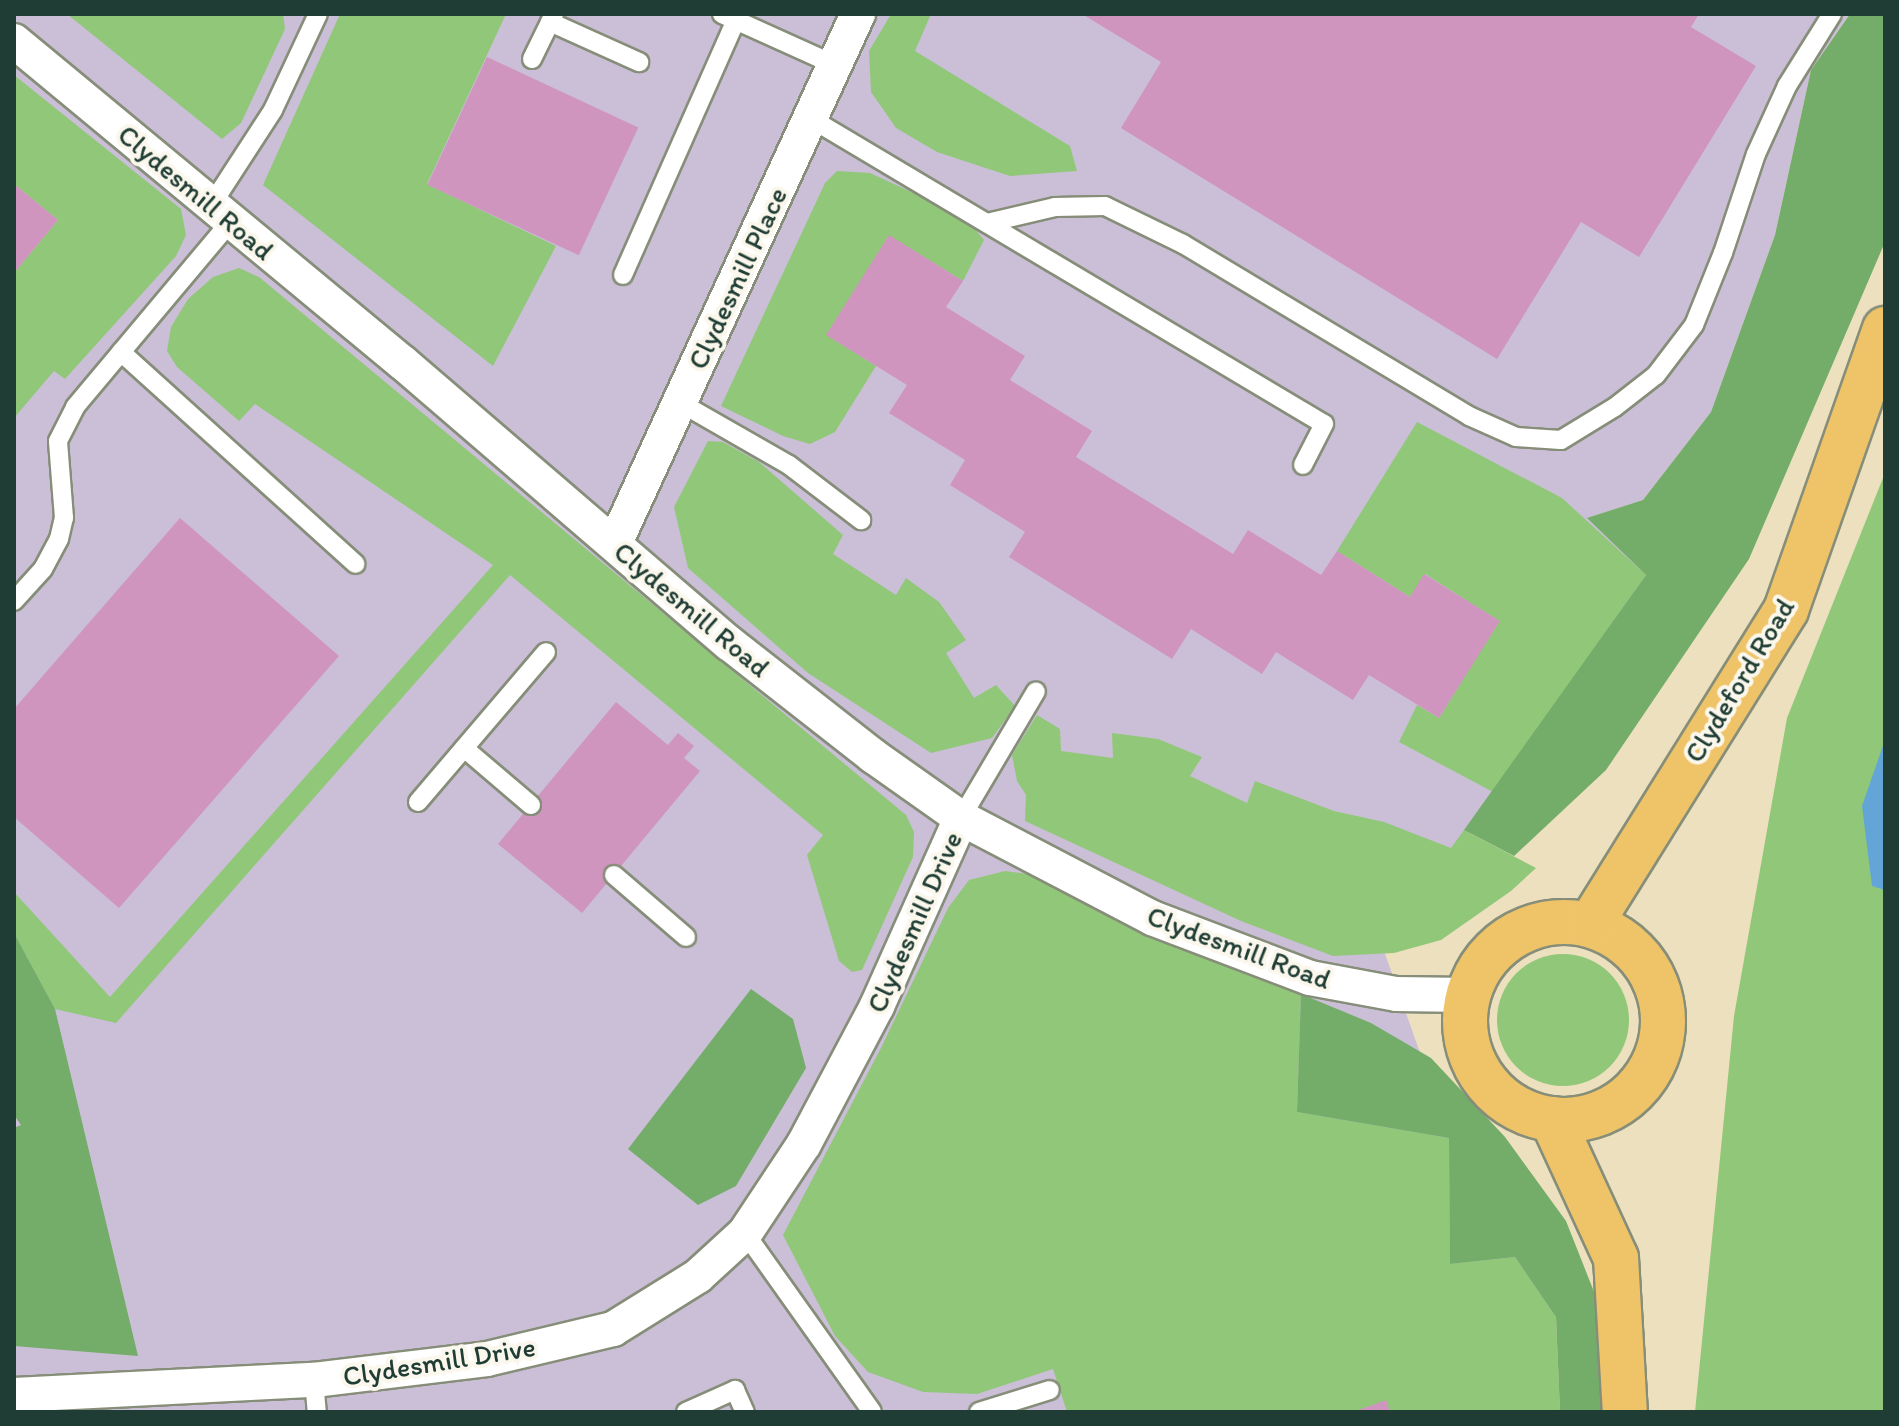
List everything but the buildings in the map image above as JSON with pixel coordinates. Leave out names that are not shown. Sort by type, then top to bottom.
[{"type":"main road","name":"Clydeford Road","points":[[1590,925],[1786,610],[1885,329]]},
{"type":"main road","points":[[1559,921],[1590,925],[1620,939],[1644,962],[1659,991],[1664,1023],[1657,1056],[1641,1084],[1616,1106],[1585,1118],[1552,1119],[1520,1110],[1492,1090],[1473,1062],[1465,1029],[1468,995],[1481,967],[1501,944],[1529,928],[1559,921]]},
{"type":"main road","points":[[1552,1119],[1616,1258],[1625,1412]]},
{"type":"street","name":"Clydesmill Place","points":[[615,543],[858,14]]},
{"type":"street","name":"Clydesmill Road","points":[[14,41],[615,543],[729,643],[873,756],[961,818],[1152,918],[1310,978],[1396,994],[1468,995]]},
{"type":"street","name":"Clydesmill Drive","points":[[14,1395],[315,1396],[613,1329],[698,1276],[745,1233],[804,1144],[877,1006],[961,818]]},
{"type":"lane","points":[[14,601],[43,569],[59,539],[64,518],[58,441],[75,407],[121,352],[222,213],[318,14]]},
{"type":"lane","points":[[987,223],[1055,207],[1105,206],[1183,244],[1469,416],[1516,437],[1561,440],[1656,375],[1694,325],[1723,253],[1756,154],[1787,86],[1832,14]]},
{"type":"lane","points":[[623,275],[729,17],[835,65]]},
{"type":"lane","points":[[532,59],[552,18],[639,62]]},
{"type":"lane","points":[[810,118],[1324,424],[1303,465]]},
{"type":"lane","points":[[121,352],[356,564]]},
{"type":"lane","points":[[679,402],[789,465],[861,520]]},
{"type":"lane","points":[[418,802],[546,652]]},
{"type":"lane","points":[[961,818],[1036,691]]},
{"type":"lane","points":[[464,748],[531,805]]},
{"type":"lane","points":[[614,875],[686,937]]},
{"type":"lane","points":[[745,1233],[872,1412]]},
{"type":"lane","points":[[686,1412],[735,1390],[745,1412]]},
{"type":"lane","points":[[979,1412],[1050,1390]]},
{"type":"shaded area","points":[[14,14],[1850,14],[1811,70],[1775,235],[1711,412],[1643,500],[1588,518],[1646,575],[1384,951],[1447,1129],[1555,1313],[1558,1412],[14,1412]]},
{"type":"green space","points":[[67,14],[283,14],[285,29],[241,123],[222,139]]},
{"type":"green space","points":[[340,14],[506,14],[427,184],[556,246],[493,366],[263,185]]},
{"type":"green space","points":[[891,14],[931,14],[915,51],[1070,146],[1077,171],[1010,176],[937,152],[896,128],[871,92],[869,51]]},
{"type":"green space","points":[[1850,14],[1885,14],[1885,242],[1749,559],[1606,770],[1514,856],[1464,830],[1646,575],[1587,518],[1643,500],[1711,412],[1775,235],[1811,70]]},
{"type":"green space","points":[[14,75],[181,209],[186,235],[176,256],[65,379],[54,371],[14,418],[14,273],[58,220],[14,184]]},
{"type":"green space","points":[[837,171],[870,173],[964,216],[984,240],[963,281],[889,236],[827,335],[876,366],[835,432],[810,444],[783,436],[721,406],[825,183]]},
{"type":"green space","points":[[239,268],[259,277],[906,815],[914,832],[913,857],[862,970],[852,972],[839,961],[807,855],[823,835],[510,575],[116,1023],[55,1009],[14,933],[14,892],[110,997],[493,565],[255,404],[239,421],[177,367],[167,351],[171,327],[188,299],[213,277]]},
{"type":"green space","points":[[1417,422],[1562,498],[1646,575],[1493,792],[1399,742],[1417,705],[1439,718],[1499,621],[1425,574],[1410,597],[1337,551]]},
{"type":"green space","points":[[708,441],[723,442],[759,462],[843,535],[833,554],[896,595],[906,578],[939,602],[966,640],[946,653],[974,698],[996,685],[1015,706],[992,738],[931,753],[808,673],[688,568],[674,507]]},
{"type":"green space","points":[[1885,473],[1885,1412],[1695,1412],[1734,1016],[1787,718]]},
{"type":"green space","points":[[1037,715],[1060,729],[1061,751],[1113,758],[1112,733],[1158,739],[1202,757],[1190,776],[1247,803],[1255,781],[1334,811],[1384,822],[1451,848],[1464,830],[1536,868],[1511,891],[1441,940],[1394,953],[1333,956],[1241,921],[1025,821],[1026,795],[1017,781],[1012,755]]},
{"type":"green space","points":[[1005,871],[1029,874],[1114,916],[1301,994],[1297,1112],[1449,1138],[1450,1264],[1515,1257],[1556,1317],[1560,1412],[1067,1412],[1053,1369],[977,1394],[923,1392],[868,1372],[835,1336],[783,1235],[882,1046],[948,908],[969,880]]},
{"type":"green space","points":[[14,933],[55,1009],[138,1356],[14,1346],[14,1128],[21,1125],[14,1115]]},
{"type":"green space","points":[[1563,954],[1588,959],[1610,973],[1624,995],[1629,1020],[1624,1045],[1610,1067],[1588,1081],[1563,1086],[1538,1081],[1516,1067],[1502,1045],[1497,1020],[1502,995],[1516,973],[1538,959]]},
{"type":"green space","points":[[751,989],[793,1019],[806,1068],[736,1186],[698,1205],[628,1149]]},
{"type":"green space","points":[[1301,994],[1371,1023],[1431,1058],[1505,1137],[1566,1221],[1604,1317],[1614,1412],[1560,1412],[1556,1317],[1515,1257],[1450,1264],[1449,1138],[1297,1112]]},
{"type":"water","points":[[1885,740],[1885,890],[1872,886],[1862,806]]}]
